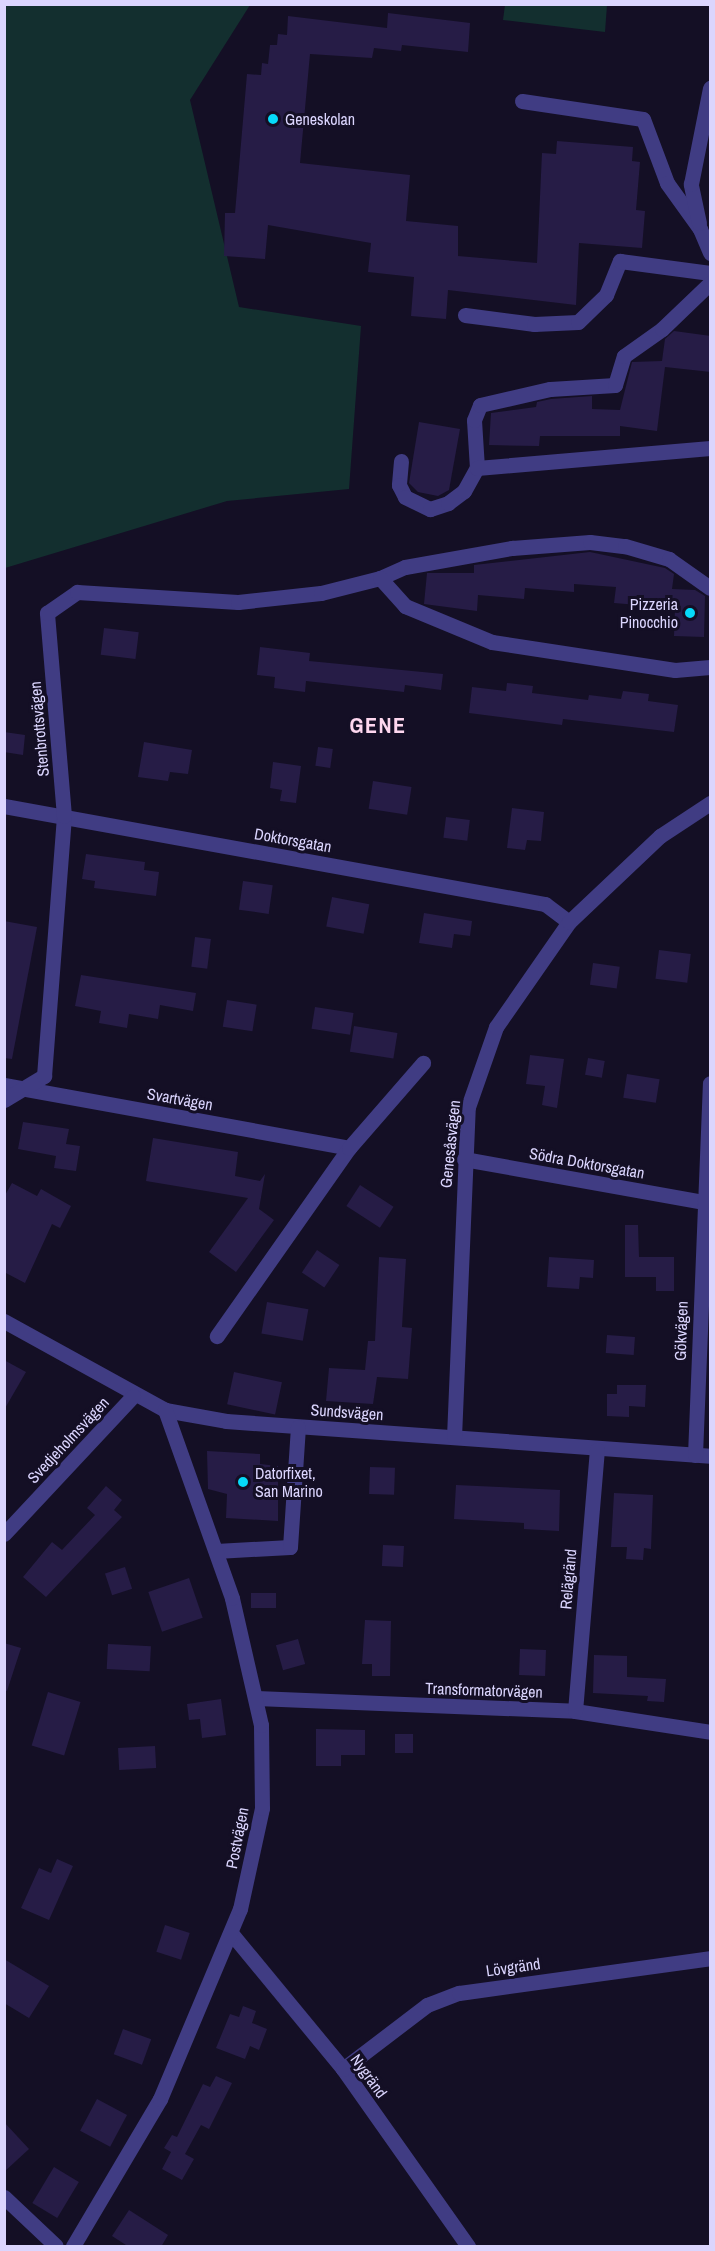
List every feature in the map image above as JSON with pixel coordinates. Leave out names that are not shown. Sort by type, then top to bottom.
[{"type":"street","points":[[700,229],[691,184],[711,88]]},
{"type":"street","points":[[522,101],[643,119],[667,183],[700,229],[711,253]]},
{"type":"street","points":[[465,315],[534,324],[578,322],[606,295],[620,261],[711,273]]},
{"type":"street","points":[[401,461],[399,485],[405,498],[430,509],[448,503],[464,490],[477,468],[474,420],[480,405],[550,389],[615,385],[624,356],[662,329],[711,282]]},
{"type":"street","points":[[477,468],[711,448]]},
{"type":"street","points":[[711,588],[669,559],[625,546],[590,542],[501,550],[405,567],[380,578],[413,611],[492,642],[675,670],[711,667]]},
{"type":"street","name":"Stenbrottsvägen","points":[[4,1100],[44,1076],[64,816],[47,613],[77,592],[238,602],[321,593],[380,578]]},
{"type":"street","name":"Genesåsvägen","points":[[454,1437],[468,1107],[496,1027],[569,922],[660,836],[711,803]]},
{"type":"street","name":"Doktorsgatan","points":[[4,806],[544,904],[569,922]]},
{"type":"street","points":[[218,1335],[349,1148],[423,1063]]},
{"type":"street","points":[[706,1206],[711,1083]]},
{"type":"street","name":"Svartvägen","points":[[4,1085],[349,1148]]},
{"type":"street","name":"Södra Doktorsgatan","points":[[464,1159],[706,1206]]},
{"type":"street","name":"Gökvägen","points":[[703,1455],[706,1206]]},
{"type":"street","name":"Sundsvägen","points":[[4,1321],[133,1396],[165,1410],[298,1427],[454,1437],[597,1450],[703,1455]]},
{"type":"street","name":"Svedjeholmsvägen","points":[[4,1534],[133,1396]]},
{"type":"street","name":"Postvägen","points":[[73,2247],[160,2099],[231,1933],[262,1808],[261,1725],[232,1598],[165,1410]]},
{"type":"street","points":[[216,1551],[290,1547],[298,1427]]},
{"type":"street","name":"Relägränd","points":[[575,1711],[597,1450]]},
{"type":"street","name":"Transformatorvägen","points":[[256,1698],[575,1711],[711,1732]]},
{"type":"street","name":"Nygränd","points":[[231,1933],[343,2069],[468,2247]]},
{"type":"street","name":"Lövgränd","points":[[343,2069],[427,2005],[459,1993],[711,1958]]},
{"type":"street","points":[[4,2198],[56,2247]]},
{"type":"green space","points":[[5,5],[250,5],[190,100],[239,307],[361,326],[349,489],[227,501],[5,568]]},
{"type":"green space","points":[[505,5],[607,5],[605,32],[503,20]]},
{"type":"building","name":"Geneskolan","points":[[388,13],[470,23],[468,52],[402,45],[401,51],[374,48],[372,58],[310,54],[300,163],[410,175],[406,221],[458,226],[458,256],[537,263],[542,153],[556,154],[557,141],[633,147],[632,161],[640,162],[636,210],[645,211],[642,248],[579,243],[576,305],[448,290],[446,319],[411,316],[414,277],[368,272],[371,243],[268,225],[265,259],[224,256],[225,213],[235,213],[247,74],[261,75],[262,63],[268,64],[270,45],[277,45],[278,34],[287,35],[288,16],[387,28]]},
{"type":"building","points":[[674,331],[711,336],[711,372],[665,367],[657,431],[620,426],[620,436],[540,436],[539,446],[489,445],[491,413],[536,407],[537,402],[551,399],[592,396],[592,409],[620,410],[632,362],[662,361],[665,339]]},
{"type":"building","points":[[419,422],[460,429],[449,490],[438,496],[418,492],[409,483]]},
{"type":"building","points":[[590,552],[665,568],[674,574],[672,589],[695,590],[705,596],[704,637],[674,636],[675,608],[614,603],[616,587],[574,584],[574,592],[525,588],[524,599],[478,595],[477,611],[424,604],[427,573],[474,573],[474,565]]},
{"type":"building","points":[[104,628],[139,632],[135,659],[101,655]]},
{"type":"building","points":[[260,647],[310,653],[309,661],[443,674],[441,690],[405,685],[404,692],[306,681],[305,692],[274,688],[275,677],[257,675]]},
{"type":"building","points":[[507,683],[533,686],[532,693],[588,700],[589,695],[621,699],[623,691],[649,694],[648,701],[678,705],[674,732],[563,719],[562,725],[469,713],[472,687],[506,691]]},
{"type":"building","points":[[4,732],[25,735],[23,755],[4,752]]},
{"type":"building","points":[[144,742],[192,750],[188,774],[170,772],[168,781],[138,777]]},
{"type":"building","points":[[318,747],[333,749],[330,768],[315,766]]},
{"type":"building","points":[[273,762],[301,766],[296,803],[280,801],[282,790],[270,788]]},
{"type":"building","points":[[373,781],[412,787],[407,815],[369,809]]},
{"type":"building","points":[[512,808],[544,812],[541,841],[527,840],[525,850],[507,848]]},
{"type":"building","points":[[446,817],[470,820],[467,841],[443,838]]},
{"type":"building","points":[[86,854],[145,862],[144,870],[159,872],[156,896],[94,888],[95,881],[82,879]]},
{"type":"building","points":[[243,881],[273,885],[269,914],[239,910]]},
{"type":"building","points":[[332,897],[369,904],[364,934],[326,926]]},
{"type":"building","points":[[424,913],[472,921],[470,936],[454,934],[452,948],[419,943]]},
{"type":"building","points":[[4,921],[37,927],[12,1059],[4,1058]]},
{"type":"building","points":[[195,937],[211,939],[207,969],[191,967]]},
{"type":"building","points":[[659,950],[691,954],[687,983],[655,979]]},
{"type":"building","points":[[593,963],[620,967],[617,989],[590,985]]},
{"type":"building","points":[[81,975],[196,993],[193,1011],[160,1005],[158,1019],[129,1014],[127,1028],[99,1023],[101,1011],[75,1006]]},
{"type":"building","points":[[227,1000],[257,1005],[252,1031],[223,1027]]},
{"type":"building","points":[[315,1007],[354,1013],[350,1035],[312,1029]]},
{"type":"building","points":[[354,1026],[397,1033],[393,1059],[350,1052]]},
{"type":"building","points":[[530,1055],[564,1059],[557,1108],[542,1105],[545,1086],[526,1084]]},
{"type":"building","points":[[588,1058],[605,1061],[602,1078],[585,1075]]},
{"type":"building","points":[[627,1074],[660,1079],[656,1103],[623,1098]]},
{"type":"building","points":[[23,1122],[69,1129],[66,1144],[80,1146],[76,1171],[54,1168],[56,1156],[18,1149]]},
{"type":"building","points":[[153,1138],[238,1152],[235,1176],[260,1181],[265,1174],[259,1209],[274,1220],[236,1272],[209,1252],[248,1198],[146,1181]]},
{"type":"building","points":[[12,1183],[37,1196],[41,1189],[71,1206],[60,1228],[52,1224],[25,1283],[4,1272],[4,1197]]},
{"type":"building","points":[[360,1185],[394,1207],[380,1228],[346,1206]]},
{"type":"building","points":[[625,1225],[638,1225],[639,1257],[674,1257],[674,1291],[656,1291],[656,1277],[625,1277]]},
{"type":"building","points":[[317,1250],[339,1265],[324,1287],[302,1272]]},
{"type":"building","points":[[379,1257],[406,1259],[402,1327],[412,1328],[408,1379],[377,1377],[373,1404],[326,1401],[329,1368],[365,1370],[368,1341],[375,1341]]},
{"type":"building","points":[[549,1257],[594,1260],[593,1278],[580,1277],[579,1289],[547,1287]]},
{"type":"building","points":[[267,1302],[308,1309],[303,1341],[261,1334]]},
{"type":"building","points":[[607,1335],[635,1337],[634,1355],[606,1353]]},
{"type":"building","points":[[4,1360],[26,1372],[4,1410]]},
{"type":"building","points":[[234,1372],[282,1382],[275,1414],[227,1404]]},
{"type":"building","points":[[617,1385],[646,1385],[645,1407],[629,1406],[629,1417],[607,1416],[607,1394],[617,1394]]},
{"type":"building","name":"Datorfixet, San Marino","points":[[207,1451],[260,1454],[260,1464],[278,1466],[278,1521],[226,1518],[227,1494],[208,1489]]},
{"type":"building","points":[[370,1467],[395,1468],[394,1495],[369,1494]]},
{"type":"building","points":[[456,1485],[560,1490],[559,1531],[524,1529],[524,1523],[454,1519]]},
{"type":"building","points":[[106,1486],[122,1500],[114,1510],[122,1517],[46,1597],[23,1577],[52,1542],[62,1550],[95,1515],[87,1508]]},
{"type":"building","points":[[614,1493],[653,1495],[651,1549],[644,1548],[643,1560],[626,1559],[627,1547],[611,1547]]},
{"type":"building","points":[[383,1545],[404,1546],[403,1567],[382,1566]]},
{"type":"building","points":[[125,1567],[132,1589],[112,1595],[105,1573]]},
{"type":"building","points":[[189,1578],[203,1618],[162,1632],[148,1592]]},
{"type":"building","points":[[251,1593],[276,1593],[276,1608],[251,1608]]},
{"type":"building","points":[[365,1620],[391,1621],[390,1676],[372,1676],[372,1664],[362,1664]]},
{"type":"building","points":[[298,1639],[305,1664],[283,1670],[276,1645]]},
{"type":"building","points":[[4,1643],[21,1648],[7,1691],[4,1690]]},
{"type":"building","points":[[108,1644],[151,1646],[150,1671],[107,1669]]},
{"type":"building","points":[[520,1649],[546,1650],[545,1676],[519,1675]]},
{"type":"building","points":[[594,1655],[627,1656],[627,1677],[666,1679],[664,1702],[647,1701],[648,1696],[593,1693]]},
{"type":"building","points":[[48,1692],[81,1702],[64,1755],[32,1746]]},
{"type":"building","points":[[221,1699],[226,1735],[202,1738],[200,1719],[189,1720],[187,1704]]},
{"type":"building","points":[[316,1729],[365,1730],[365,1755],[341,1755],[341,1766],[316,1766]]},
{"type":"building","points":[[395,1734],[413,1734],[413,1753],[395,1753]]},
{"type":"building","points":[[155,1746],[156,1768],[119,1770],[118,1748]]},
{"type":"building","points":[[57,1859],[73,1866],[49,1920],[21,1908],[39,1868],[51,1873]]},
{"type":"building","points":[[165,1925],[190,1933],[181,1960],[156,1952]]},
{"type":"building","points":[[4,1959],[49,1986],[29,2018],[4,2003]]},
{"type":"building","points":[[243,2006],[256,2011],[252,2023],[267,2029],[259,2050],[250,2046],[245,2059],[216,2048],[230,2014],[239,2017]]},
{"type":"building","points":[[123,2029],[151,2039],[142,2065],[114,2054]]},
{"type":"building","points":[[216,2076],[232,2083],[209,2129],[201,2125],[185,2154],[194,2159],[182,2180],[162,2169],[171,2152],[164,2148],[172,2135],[177,2137],[203,2084],[210,2087]]},
{"type":"building","points":[[97,2099],[127,2115],[110,2147],[80,2131]]},
{"type":"building","points":[[4,2122],[29,2149],[4,2172]]},
{"type":"building","points":[[54,2167],[79,2182],[57,2218],[32,2203]]},
{"type":"building","points":[[129,2210],[168,2235],[161,2247],[129,2247],[112,2236]]},
{"type":"place","name":"Geneskolan","points":[[273,119]]},
{"type":"place","name":"Pizzeria Pinocchio","points":[[690,613]]},
{"type":"place","name":"Datorfixet, San Marino","points":[[243,1482]]},
{"type":"district","name":"GENE","points":[[378,726]]}]
